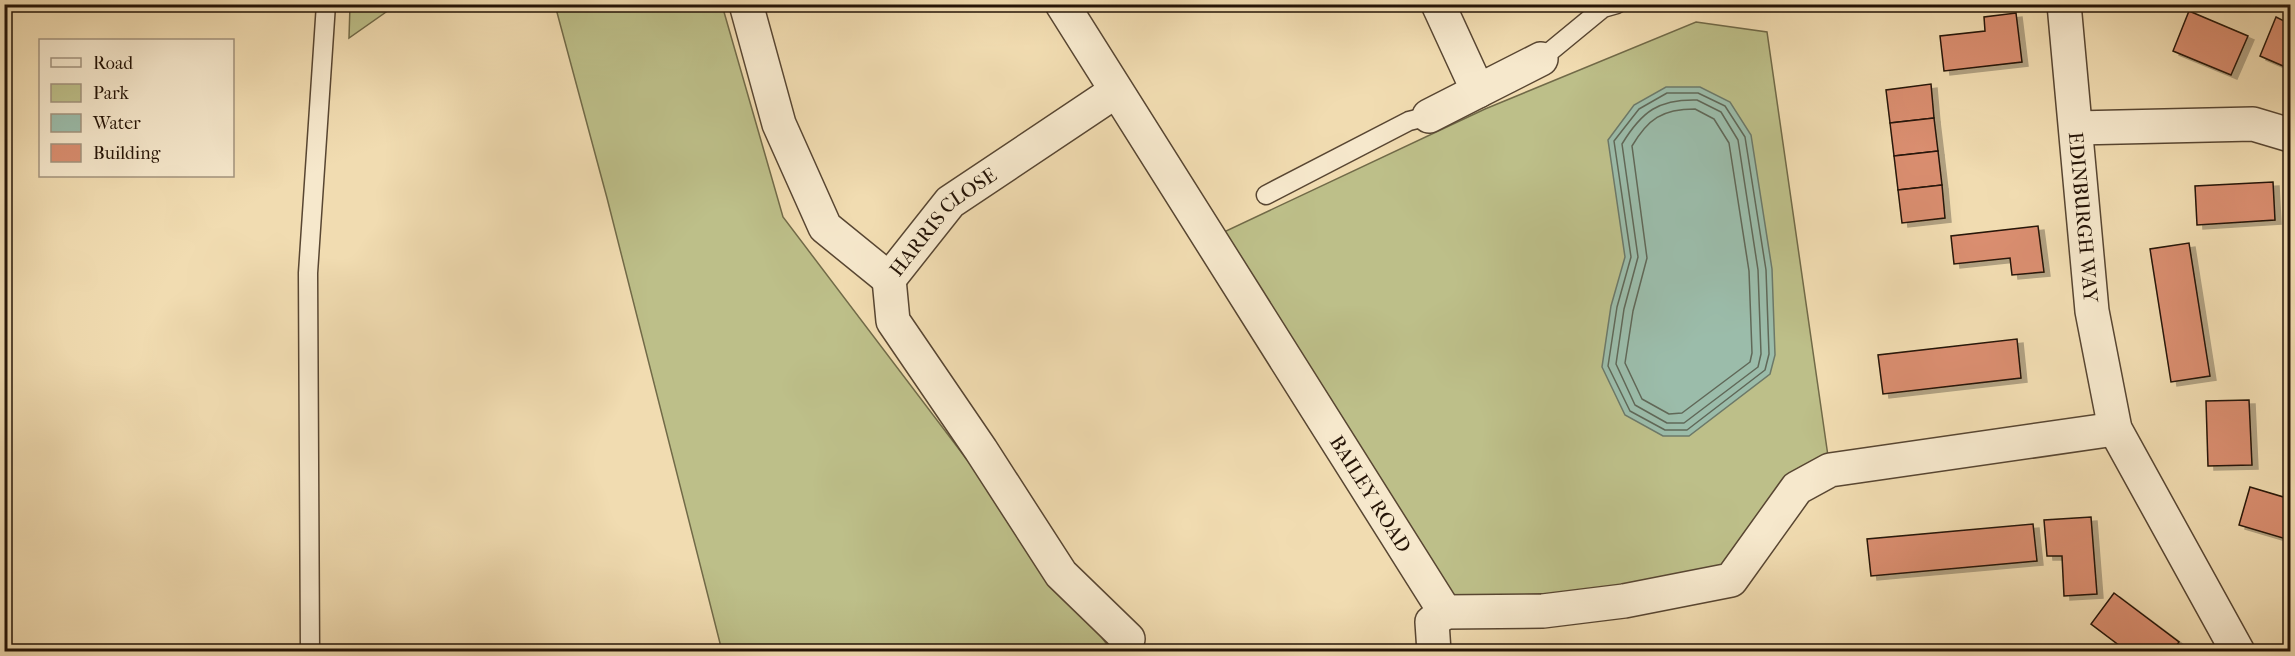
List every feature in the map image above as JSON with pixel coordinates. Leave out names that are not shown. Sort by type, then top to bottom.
[{"type":"street","name":"HARRIS CLOSE","points":[[746,4],[779,124],[825,227],[889,279],[950,202],[1116,91]]},
{"type":"street","name":"BAILEY ROAD","points":[[1062,4],[1444,612]]},
{"type":"street","points":[[1438,4],[1478,91]]},
{"type":"street","name":"EDINBURGH WAY","points":[[2064,4],[2092,311],[2115,429],[2238,651]]},
{"type":"street","points":[[1429,116],[1541,59]]},
{"type":"street","points":[[2076,128],[2253,124],[2290,135]]},
{"type":"street","points":[[889,279],[893,321],[981,450],[1061,574],[1128,639]]},
{"type":"street","points":[[1434,651],[1432,622],[1444,612],[1543,611],[1624,601],[1731,580],[1797,488],[1830,470],[2115,429]]},
{"type":"lane","points":[[310,651],[308,273],[326,4]]},
{"type":"lane","points":[[1541,59],[1603,8],[1617,4]]},
{"type":"lane","points":[[1266,195],[1409,121],[1429,116]]},
{"type":"green space","points":[[350,4],[396,5],[349,38]]},
{"type":"green space","points":[[555,5],[722,5],[783,217],[1112,651],[722,651],[607,198]]},
{"type":"green space","points":[[1696,22],[1767,32],[1830,470],[1731,580],[1445,612],[1209,239],[1485,109]]},
{"type":"water","points":[[1666,87],[1700,87],[1730,102],[1751,135],[1772,269],[1775,355],[1770,374],[1689,436],[1663,436],[1625,415],[1602,367],[1611,306],[1625,257],[1608,140],[1634,105]]},
{"type":"building","points":[[2189,11],[2248,36],[2231,75],[2173,51]]},
{"type":"building","points":[[2016,13],[2022,62],[1944,71],[1940,36],[1985,31],[1984,17]]},
{"type":"building","points":[[2276,17],[2290,24],[2290,69],[2260,56]]},
{"type":"building","points":[[1931,84],[1934,118],[1890,123],[1886,90]]},
{"type":"building","points":[[1934,118],[1938,151],[1894,156],[1890,123]]},
{"type":"building","points":[[1938,151],[1942,185],[1898,190],[1894,156]]},
{"type":"building","points":[[2273,182],[2275,220],[2197,225],[2195,186]]},
{"type":"building","points":[[1942,185],[1945,218],[1902,223],[1898,190]]},
{"type":"building","points":[[2038,226],[2044,272],[2012,275],[2010,258],[1954,264],[1951,236]]},
{"type":"building","points":[[2189,243],[2210,376],[2171,382],[2150,249]]},
{"type":"building","points":[[2017,339],[2021,378],[1883,394],[1878,355]]},
{"type":"building","points":[[2249,400],[2252,465],[2208,466],[2206,401]]},
{"type":"building","points":[[2250,487],[2290,499],[2290,540],[2239,525]]},
{"type":"building","points":[[2091,517],[2097,594],[2064,596],[2062,556],[2047,556],[2044,520]]},
{"type":"building","points":[[2033,524],[2037,561],[1871,576],[1867,539]]},
{"type":"building","points":[[2114,593],[2179,642],[2172,652],[2128,652],[2091,624]]}]
